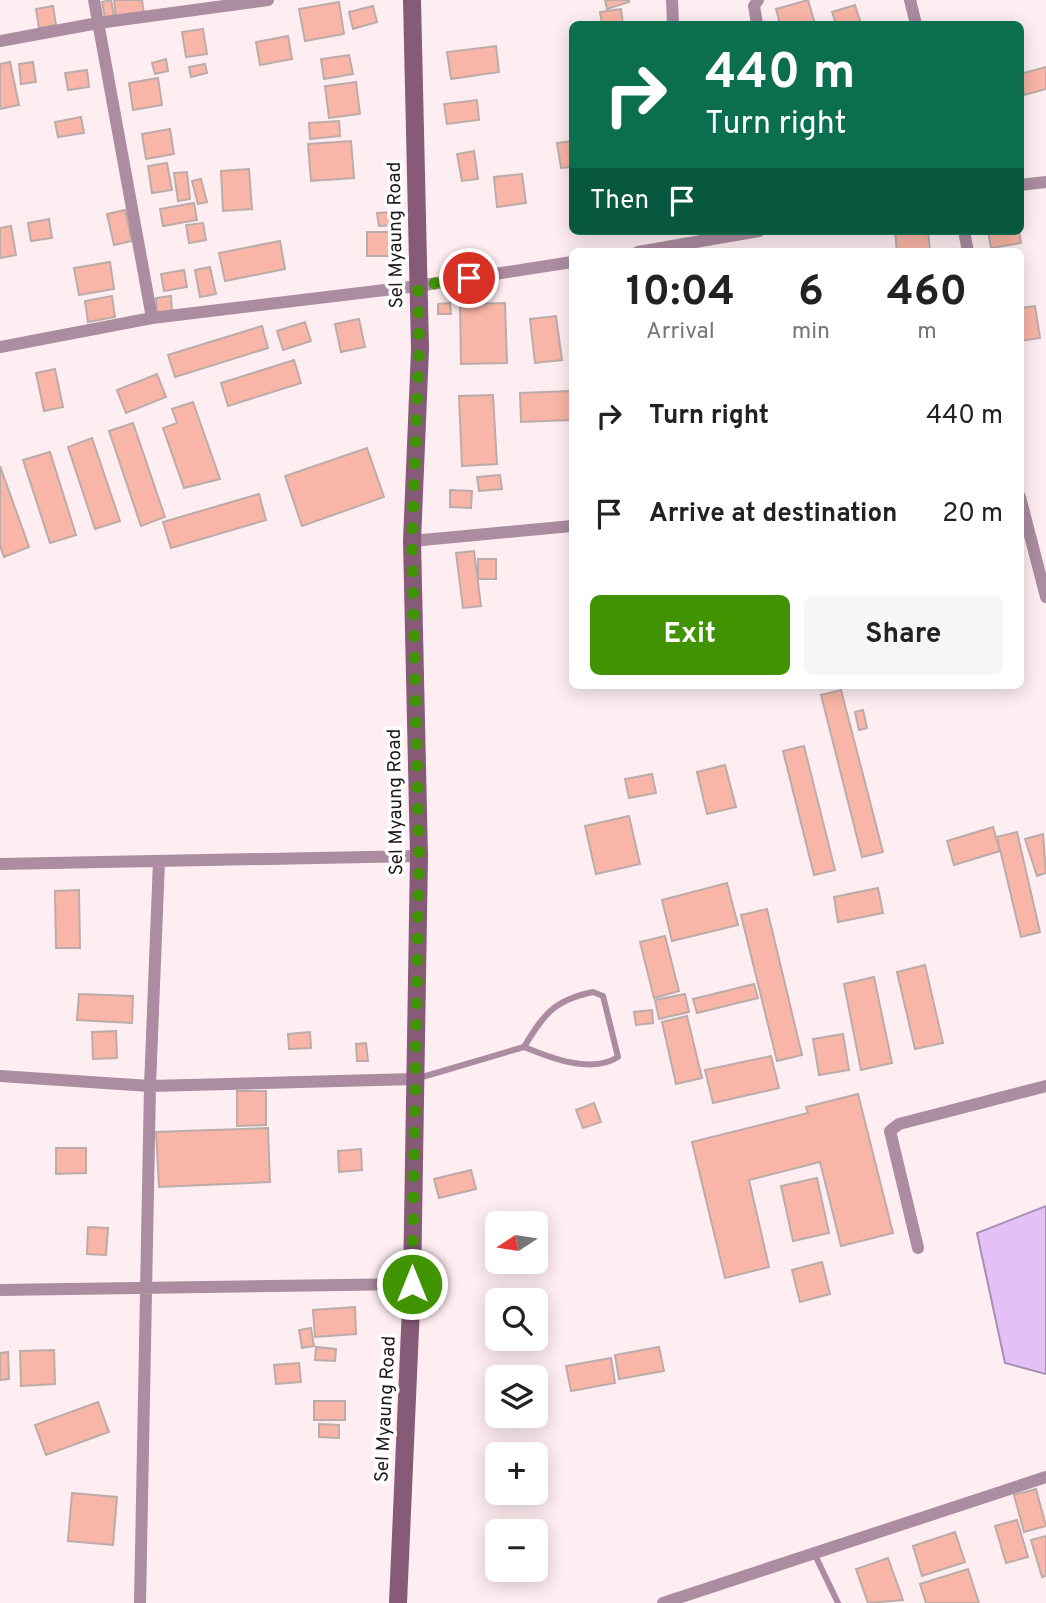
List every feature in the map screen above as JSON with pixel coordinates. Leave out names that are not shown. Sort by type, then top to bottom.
[{"type":"main road","name":"Sel Myaung Road","points":[[398,1603],[412,1284],[419,856],[412,541],[419,349],[412,0]]},
{"type":"street","points":[[94,0],[152,318]]},
{"type":"street","points":[[0,41],[98,23],[268,0]]},
{"type":"street","points":[[672,0],[673,21]]},
{"type":"street","points":[[756,21],[754,6],[758,0]]},
{"type":"street","points":[[910,0],[915,21]]},
{"type":"street","points":[[1024,185],[1046,182]]},
{"type":"street","points":[[652,248],[690,237],[713,235]]},
{"type":"street","points":[[0,347],[152,318],[418,286],[569,262]]},
{"type":"street","points":[[1024,512],[1046,597]]},
{"type":"street","points":[[412,541],[569,526]]},
{"type":"street","points":[[0,864],[419,856]]},
{"type":"street","points":[[140,1603],[150,1086],[159,861]]},
{"type":"street","points":[[0,1076],[150,1086],[414,1080]]},
{"type":"street","points":[[918,1248],[890,1131],[899,1124],[1046,1086]]},
{"type":"street","points":[[0,1290],[412,1284]]},
{"type":"street","points":[[663,1603],[815,1556],[1046,1477]]},
{"type":"lane","points":[[414,1080],[524,1047],[550,1058],[578,1063],[611,1062],[618,1057],[603,996],[593,992],[568,998],[542,1017],[524,1047]]},
{"type":"lane","points":[[815,1556],[838,1603]]},
{"type":"shaded area","points":[[1046,1206],[1046,1374],[1005,1363],[977,1233]]},
{"type":"building","points":[[111,0],[114,16],[105,18],[102,2]]},
{"type":"building","points":[[114,0],[142,0],[144,14],[116,17]]},
{"type":"building","points":[[605,0],[629,0],[629,2],[607,9]]},
{"type":"building","points":[[808,0],[814,21],[779,21],[776,9]]},
{"type":"building","points":[[339,2],[344,34],[305,41],[299,9]]},
{"type":"building","points":[[855,5],[860,21],[835,21],[832,12]]},
{"type":"building","points":[[53,6],[56,25],[39,28],[36,9]]},
{"type":"building","points":[[373,6],[377,22],[353,29],[349,12]]},
{"type":"building","points":[[621,9],[623,21],[602,21],[600,12]]},
{"type":"building","points":[[203,29],[207,54],[186,57],[182,32]]},
{"type":"building","points":[[288,36],[292,59],[260,65],[256,42]]},
{"type":"building","points":[[496,46],[499,72],[451,79],[447,52]]},
{"type":"building","points":[[349,55],[353,74],[324,79],[321,59]]},
{"type":"building","points":[[166,59],[168,71],[155,74],[152,63]]},
{"type":"building","points":[[10,62],[19,105],[0,109],[0,64]]},
{"type":"building","points":[[33,62],[36,82],[21,84],[19,64]]},
{"type":"building","points":[[205,64],[207,73],[191,77],[189,67]]},
{"type":"building","points":[[1046,67],[1046,89],[1024,95],[1024,73]]},
{"type":"building","points":[[87,70],[89,87],[68,90],[65,73]]},
{"type":"building","points":[[158,78],[162,105],[133,110],[129,83]]},
{"type":"building","points":[[356,82],[360,114],[329,118],[325,86]]},
{"type":"building","points":[[477,100],[479,120],[447,124],[444,104]]},
{"type":"building","points":[[81,117],[84,133],[58,137],[55,122]]},
{"type":"building","points":[[339,121],[340,136],[310,139],[309,123]]},
{"type":"building","points":[[170,129],[174,154],[146,159],[142,134]]},
{"type":"building","points":[[351,141],[354,178],[311,181],[308,144]]},
{"type":"building","points":[[569,141],[569,167],[561,168],[557,143]]},
{"type":"building","points":[[474,151],[478,179],[462,181],[457,154]]},
{"type":"building","points":[[167,163],[172,190],[152,193],[148,166]]},
{"type":"building","points":[[249,169],[252,209],[223,211],[221,171]]},
{"type":"building","points":[[187,172],[190,199],[178,201],[174,173]]},
{"type":"building","points":[[522,174],[526,203],[497,207],[494,177]]},
{"type":"building","points":[[201,179],[207,202],[198,204],[192,181]]},
{"type":"building","points":[[194,203],[197,220],[163,226],[160,209]]},
{"type":"building","points":[[125,210],[132,241],[114,245],[107,214]]},
{"type":"building","points":[[394,212],[395,225],[379,226],[377,213]]},
{"type":"building","points":[[49,219],[52,238],[31,241],[28,223]]},
{"type":"building","points":[[203,223],[206,240],[189,243],[186,225]]},
{"type":"building","points":[[11,226],[16,255],[0,258],[0,228]]},
{"type":"building","points":[[367,232],[396,232],[396,256],[367,256]]},
{"type":"building","points":[[895,235],[928,235],[930,248],[897,248]]},
{"type":"building","points":[[989,235],[1020,235],[1021,243],[991,248]]},
{"type":"building","points":[[280,241],[285,269],[225,281],[219,253]]},
{"type":"building","points":[[110,262],[114,289],[79,295],[74,268]]},
{"type":"building","points":[[210,267],[216,294],[200,297],[195,270]]},
{"type":"building","points":[[184,270],[187,287],[164,291],[161,274]]},
{"type":"building","points":[[112,296],[115,317],[88,322],[85,301]]},
{"type":"building","points":[[171,296],[172,312],[157,314],[156,298]]},
{"type":"building","points":[[450,303],[451,314],[438,314],[438,304]]},
{"type":"building","points":[[505,303],[507,363],[461,364],[460,304]]},
{"type":"building","points":[[1035,306],[1040,338],[1024,340],[1024,307]]},
{"type":"building","points":[[556,316],[562,360],[535,363],[530,319]]},
{"type":"building","points":[[359,319],[365,347],[341,352],[335,324]]},
{"type":"building","points":[[305,322],[311,341],[283,350],[277,331]]},
{"type":"building","points":[[262,326],[268,348],[175,377],[168,355]]},
{"type":"building","points":[[294,360],[301,383],[228,406],[221,383]]},
{"type":"building","points":[[55,369],[63,407],[44,411],[36,373]]},
{"type":"building","points":[[157,374],[166,397],[126,413],[117,390]]},
{"type":"building","points":[[569,391],[569,420],[521,422],[520,393]]},
{"type":"building","points":[[493,395],[497,464],[462,466],[459,396]]},
{"type":"building","points":[[193,402],[220,479],[184,488],[163,428],[177,423],[172,409]]},
{"type":"building","points":[[133,423],[165,517],[141,526],[109,431]]},
{"type":"building","points":[[92,438],[120,521],[95,529],[68,447]]},
{"type":"building","points":[[367,448],[384,497],[302,526],[285,476]]},
{"type":"building","points":[[50,452],[76,535],[50,543],[23,460]]},
{"type":"building","points":[[0,466],[29,547],[4,557],[0,546]]},
{"type":"building","points":[[500,475],[502,489],[479,491],[477,477]]},
{"type":"building","points":[[450,490],[472,491],[471,508],[450,507]]},
{"type":"building","points":[[259,494],[266,520],[171,548],[163,522]]},
{"type":"building","points":[[474,551],[481,606],[463,608],[456,553]]},
{"type":"building","points":[[478,559],[496,559],[496,579],[478,579]]},
{"type":"building","points":[[841,690],[883,852],[862,857],[821,695]]},
{"type":"building","points":[[863,710],[867,728],[859,730],[855,712]]},
{"type":"building","points":[[804,746],[835,870],[814,875],[783,751]]},
{"type":"building","points":[[725,765],[736,807],[707,814],[697,772]]},
{"type":"building","points":[[652,774],[656,793],[629,798],[625,779]]},
{"type":"building","points":[[629,816],[640,864],[596,874],[585,826]]},
{"type":"building","points":[[993,827],[1000,851],[954,865],[947,841]]},
{"type":"building","points":[[1017,832],[1040,932],[1021,937],[997,837]]},
{"type":"building","points":[[1043,834],[1046,873],[1037,876],[1025,839]]},
{"type":"building","points":[[727,883],[738,925],[672,941],[662,900]]},
{"type":"building","points":[[878,888],[883,913],[838,922],[834,897]]},
{"type":"building","points":[[79,890],[80,948],[56,948],[55,891]]},
{"type":"building","points":[[767,909],[802,1055],[777,1061],[741,915]]},
{"type":"building","points":[[665,936],[679,991],[654,998],[640,942]]},
{"type":"building","points":[[925,965],[943,1043],[915,1049],[897,972]]},
{"type":"building","points":[[874,977],[892,1063],[861,1070],[844,984]]},
{"type":"building","points":[[754,984],[758,998],[697,1013],[693,999]]},
{"type":"building","points":[[79,994],[133,996],[132,1023],[77,1020]]},
{"type":"building","points":[[685,994],[689,1012],[659,1019],[655,1000]]},
{"type":"building","points":[[652,1010],[653,1023],[636,1025],[634,1012]]},
{"type":"building","points":[[687,1016],[702,1078],[676,1084],[662,1022]]},
{"type":"building","points":[[116,1031],[117,1058],[93,1059],[92,1032]]},
{"type":"building","points":[[310,1032],[311,1048],[289,1049],[288,1034]]},
{"type":"building","points":[[843,1034],[849,1070],[819,1075],[813,1039]]},
{"type":"building","points":[[366,1043],[368,1061],[357,1061],[356,1044]]},
{"type":"building","points":[[771,1056],[779,1088],[713,1103],[705,1070]]},
{"type":"building","points":[[237,1091],[266,1091],[266,1125],[237,1126]]},
{"type":"building","points":[[858,1094],[893,1233],[841,1246],[820,1162],[749,1180],[769,1267],[725,1278],[692,1142],[808,1113],[806,1107]]},
{"type":"building","points":[[594,1103],[601,1122],[583,1128],[576,1110]]},
{"type":"building","points":[[268,1128],[270,1182],[159,1187],[156,1132]]},
{"type":"building","points":[[56,1148],[86,1148],[86,1173],[56,1174]]},
{"type":"building","points":[[361,1149],[362,1170],[339,1172],[338,1151]]},
{"type":"building","points":[[471,1170],[476,1189],[439,1198],[434,1179]]},
{"type":"building","points":[[817,1178],[829,1233],[793,1241],[781,1186]]},
{"type":"building","points":[[88,1227],[108,1228],[106,1255],[87,1254]]},
{"type":"building","points":[[822,1262],[830,1294],[800,1302],[792,1270]]},
{"type":"building","points":[[355,1307],[356,1334],[315,1337],[313,1310]]},
{"type":"building","points":[[311,1328],[314,1346],[302,1348],[299,1330]]},
{"type":"building","points":[[316,1347],[336,1349],[335,1361],[315,1360]]},
{"type":"building","points":[[659,1347],[664,1371],[619,1379],[615,1355]]},
{"type":"building","points":[[54,1350],[55,1384],[21,1386],[20,1351]]},
{"type":"building","points":[[8,1352],[9,1379],[0,1380],[0,1353]]},
{"type":"building","points":[[611,1358],[615,1383],[571,1391],[566,1366]]},
{"type":"building","points":[[299,1363],[301,1382],[276,1384],[274,1365]]},
{"type":"building","points":[[314,1401],[345,1401],[345,1420],[314,1420]]},
{"type":"building","points":[[98,1402],[109,1432],[46,1455],[35,1425]]},
{"type":"building","points":[[319,1424],[339,1425],[339,1438],[319,1437]]},
{"type":"building","points":[[1036,1489],[1046,1526],[1024,1532],[1014,1495]]},
{"type":"building","points":[[72,1493],[117,1497],[113,1545],[68,1541]]},
{"type":"building","points":[[1017,1520],[1028,1557],[1006,1563],[995,1526]]},
{"type":"building","points":[[955,1532],[965,1562],[922,1576],[913,1546]]},
{"type":"building","points":[[1046,1536],[1046,1576],[1042,1577],[1031,1540]]},
{"type":"building","points":[[888,1558],[903,1600],[868,1603],[856,1569]]},
{"type":"building","points":[[968,1569],[979,1603],[926,1603],[920,1584]]},
{"type":"route","points":[[412,1284],[419,856],[412,541],[419,349],[418,286],[469,278]]}]
